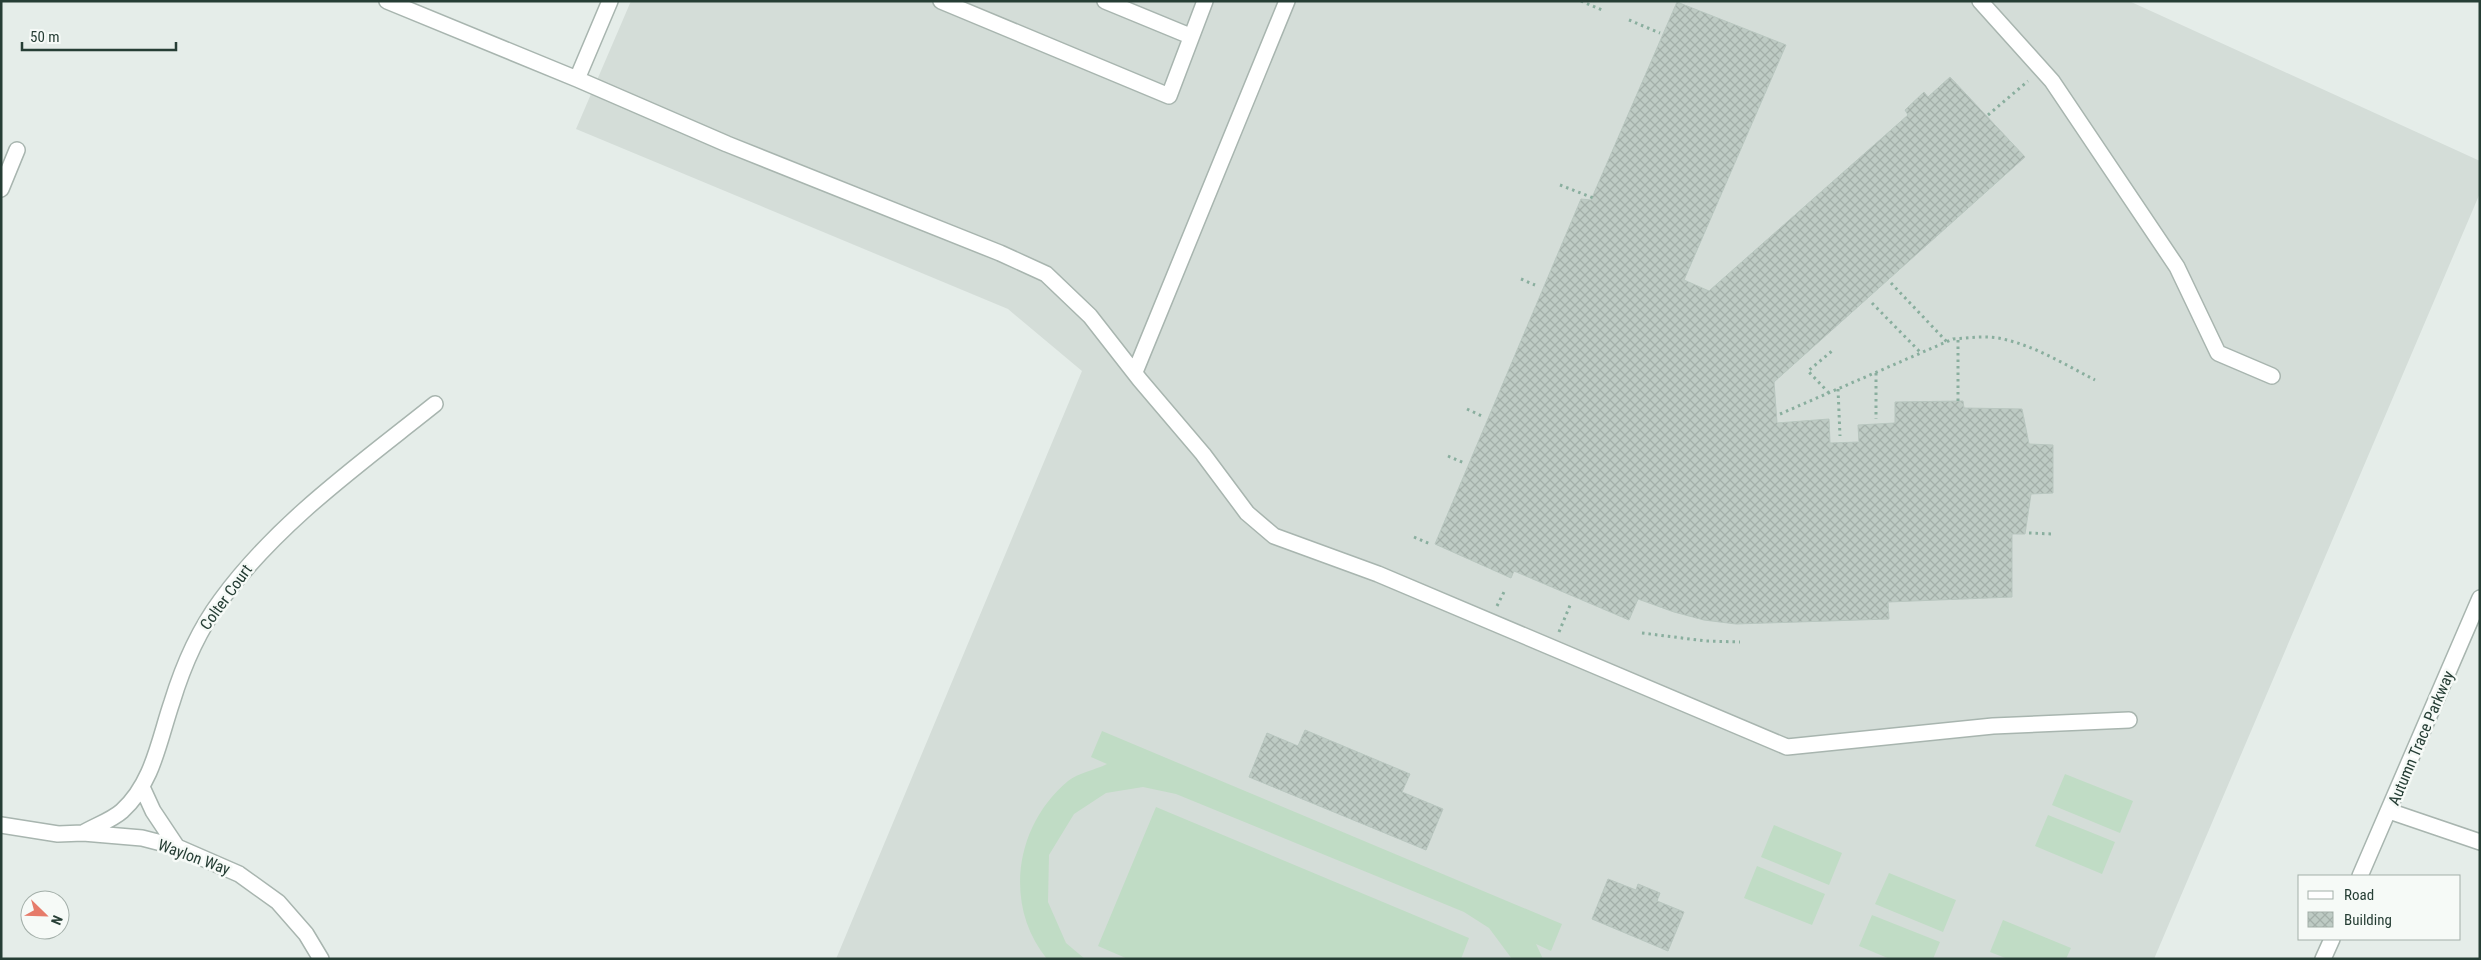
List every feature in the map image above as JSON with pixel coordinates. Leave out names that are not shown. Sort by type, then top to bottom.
[{"type":"street","points":[[387,1],[577,79],[727,144],[1000,253],[1046,274],[1090,316],[1203,454],[1246,513],[1274,536],[1378,574],[1787,747],[1993,726],[2129,720]]},
{"type":"street","points":[[577,79],[610,1]]},
{"type":"street","points":[[941,1],[1169,96],[1190,36],[1205,1]]},
{"type":"street","points":[[1105,1],[1190,36]]},
{"type":"street","points":[[1134,372],[1287,1]]},
{"type":"street","points":[[1980,1],[2057,89],[2177,267],[2218,353],[2272,376]]},
{"type":"street","points":[[1,189],[17,150]]},
{"type":"street","name":"Colter Court","points":[[82,833],[122,812],[142,787],[156,753],[172,701],[194,643],[220,601],[258,554],[318,498],[435,404]]},
{"type":"street","name":"Autumn Trace Parkway","points":[[2360,875],[2390,811],[2480,598]]},
{"type":"street","points":[[142,787],[153,810],[177,847]]},
{"type":"street","points":[[2390,811],[2480,842]]},
{"type":"street","name":"Waylon Way","points":[[1,825],[58,834],[82,833],[142,838],[177,847],[239,874],[278,902],[306,934],[320,959]]},
{"type":"street","points":[[2323,959],[2332,940]]},
{"type":"path","points":[[1581,1],[1602,10]]},
{"type":"path","points":[[1629,20],[1660,33]]},
{"type":"path","points":[[1988,115],[2034,75]]},
{"type":"path","points":[[1560,185],[1596,199]]},
{"type":"path","points":[[1521,279],[1535,285]]},
{"type":"path","points":[[1891,283],[1947,342]]},
{"type":"path","points":[[1872,302],[1921,353]]},
{"type":"path","points":[[1780,414],[1947,342],[1984,336],[2003,339],[2028,347],[2095,380]]},
{"type":"path","points":[[1958,339],[1958,401]]},
{"type":"path","points":[[1829,393],[1808,371],[1832,351]]},
{"type":"path","points":[[1876,373],[1876,419]]},
{"type":"path","points":[[1838,389],[1840,436]]},
{"type":"path","points":[[1467,409],[1484,417]]},
{"type":"path","points":[[1448,456],[1464,463]]},
{"type":"path","points":[[2029,533],[2053,534]]},
{"type":"path","points":[[1414,537],[1430,544]]},
{"type":"path","points":[[1497,607],[1505,590]]},
{"type":"path","points":[[1559,632],[1571,603]]},
{"type":"path","points":[[1642,632],[1706,641],[1740,642]]},
{"type":"shaded area","points":[[631,1],[2129,1],[2480,161],[2480,193],[2154,959],[836,959],[1082,371],[1008,309],[576,129]]},
{"type":"green space","points":[[1102,731],[1562,924],[1551,951],[1536,944],[1543,959],[1512,959],[1489,928],[1464,912],[1176,794],[1143,787],[1106,793],[1074,814],[1049,855],[1048,902],[1066,943],[1085,959],[1047,959],[1033,938],[1024,915],[1020,891],[1021,866],[1026,842],[1036,820],[1050,799],[1068,781],[1107,764],[1091,757]]},
{"type":"green space","points":[[2065,774],[2133,801],[2120,833],[2052,805]]},
{"type":"green space","points":[[1156,807],[1469,938],[1461,959],[1128,959],[1098,946]]},
{"type":"green space","points":[[2048,815],[2115,842],[2102,874],[2035,846]]},
{"type":"green space","points":[[1774,825],[1842,853],[1829,885],[1761,857]]},
{"type":"green space","points":[[1757,866],[1825,894],[1812,925],[1744,898]]},
{"type":"green space","points":[[1889,873],[1956,900],[1943,932],[1875,904]]},
{"type":"green space","points":[[1872,915],[1940,942],[1933,959],[1890,959],[1859,946]]},
{"type":"green space","points":[[2003,920],[2071,948],[2066,959],[2008,959],[1990,952]]},
{"type":"building","points":[[1677,2],[1786,45],[1684,280],[1709,291],[1908,115],[1905,110],[1924,92],[1928,97],[1950,77],[2025,157],[1774,382],[1777,423],[1829,419],[1830,443],[1859,442],[1858,425],[1895,423],[1895,402],[1963,401],[1964,408],[2022,409],[2029,444],[2053,445],[2053,493],[2031,494],[2025,534],[2012,534],[2012,597],[1888,602],[1889,619],[1736,624],[1704,620],[1638,599],[1629,620],[1514,571],[1511,578],[1435,544],[1581,199],[1591,200]]},
{"type":"building","points":[[1305,730],[1410,774],[1402,792],[1443,809],[1426,850],[1249,777],[1267,733],[1298,746]]},
{"type":"building","points":[[1608,879],[1636,890],[1638,884],[1660,893],[1657,901],[1684,912],[1668,951],[1592,919]]}]
